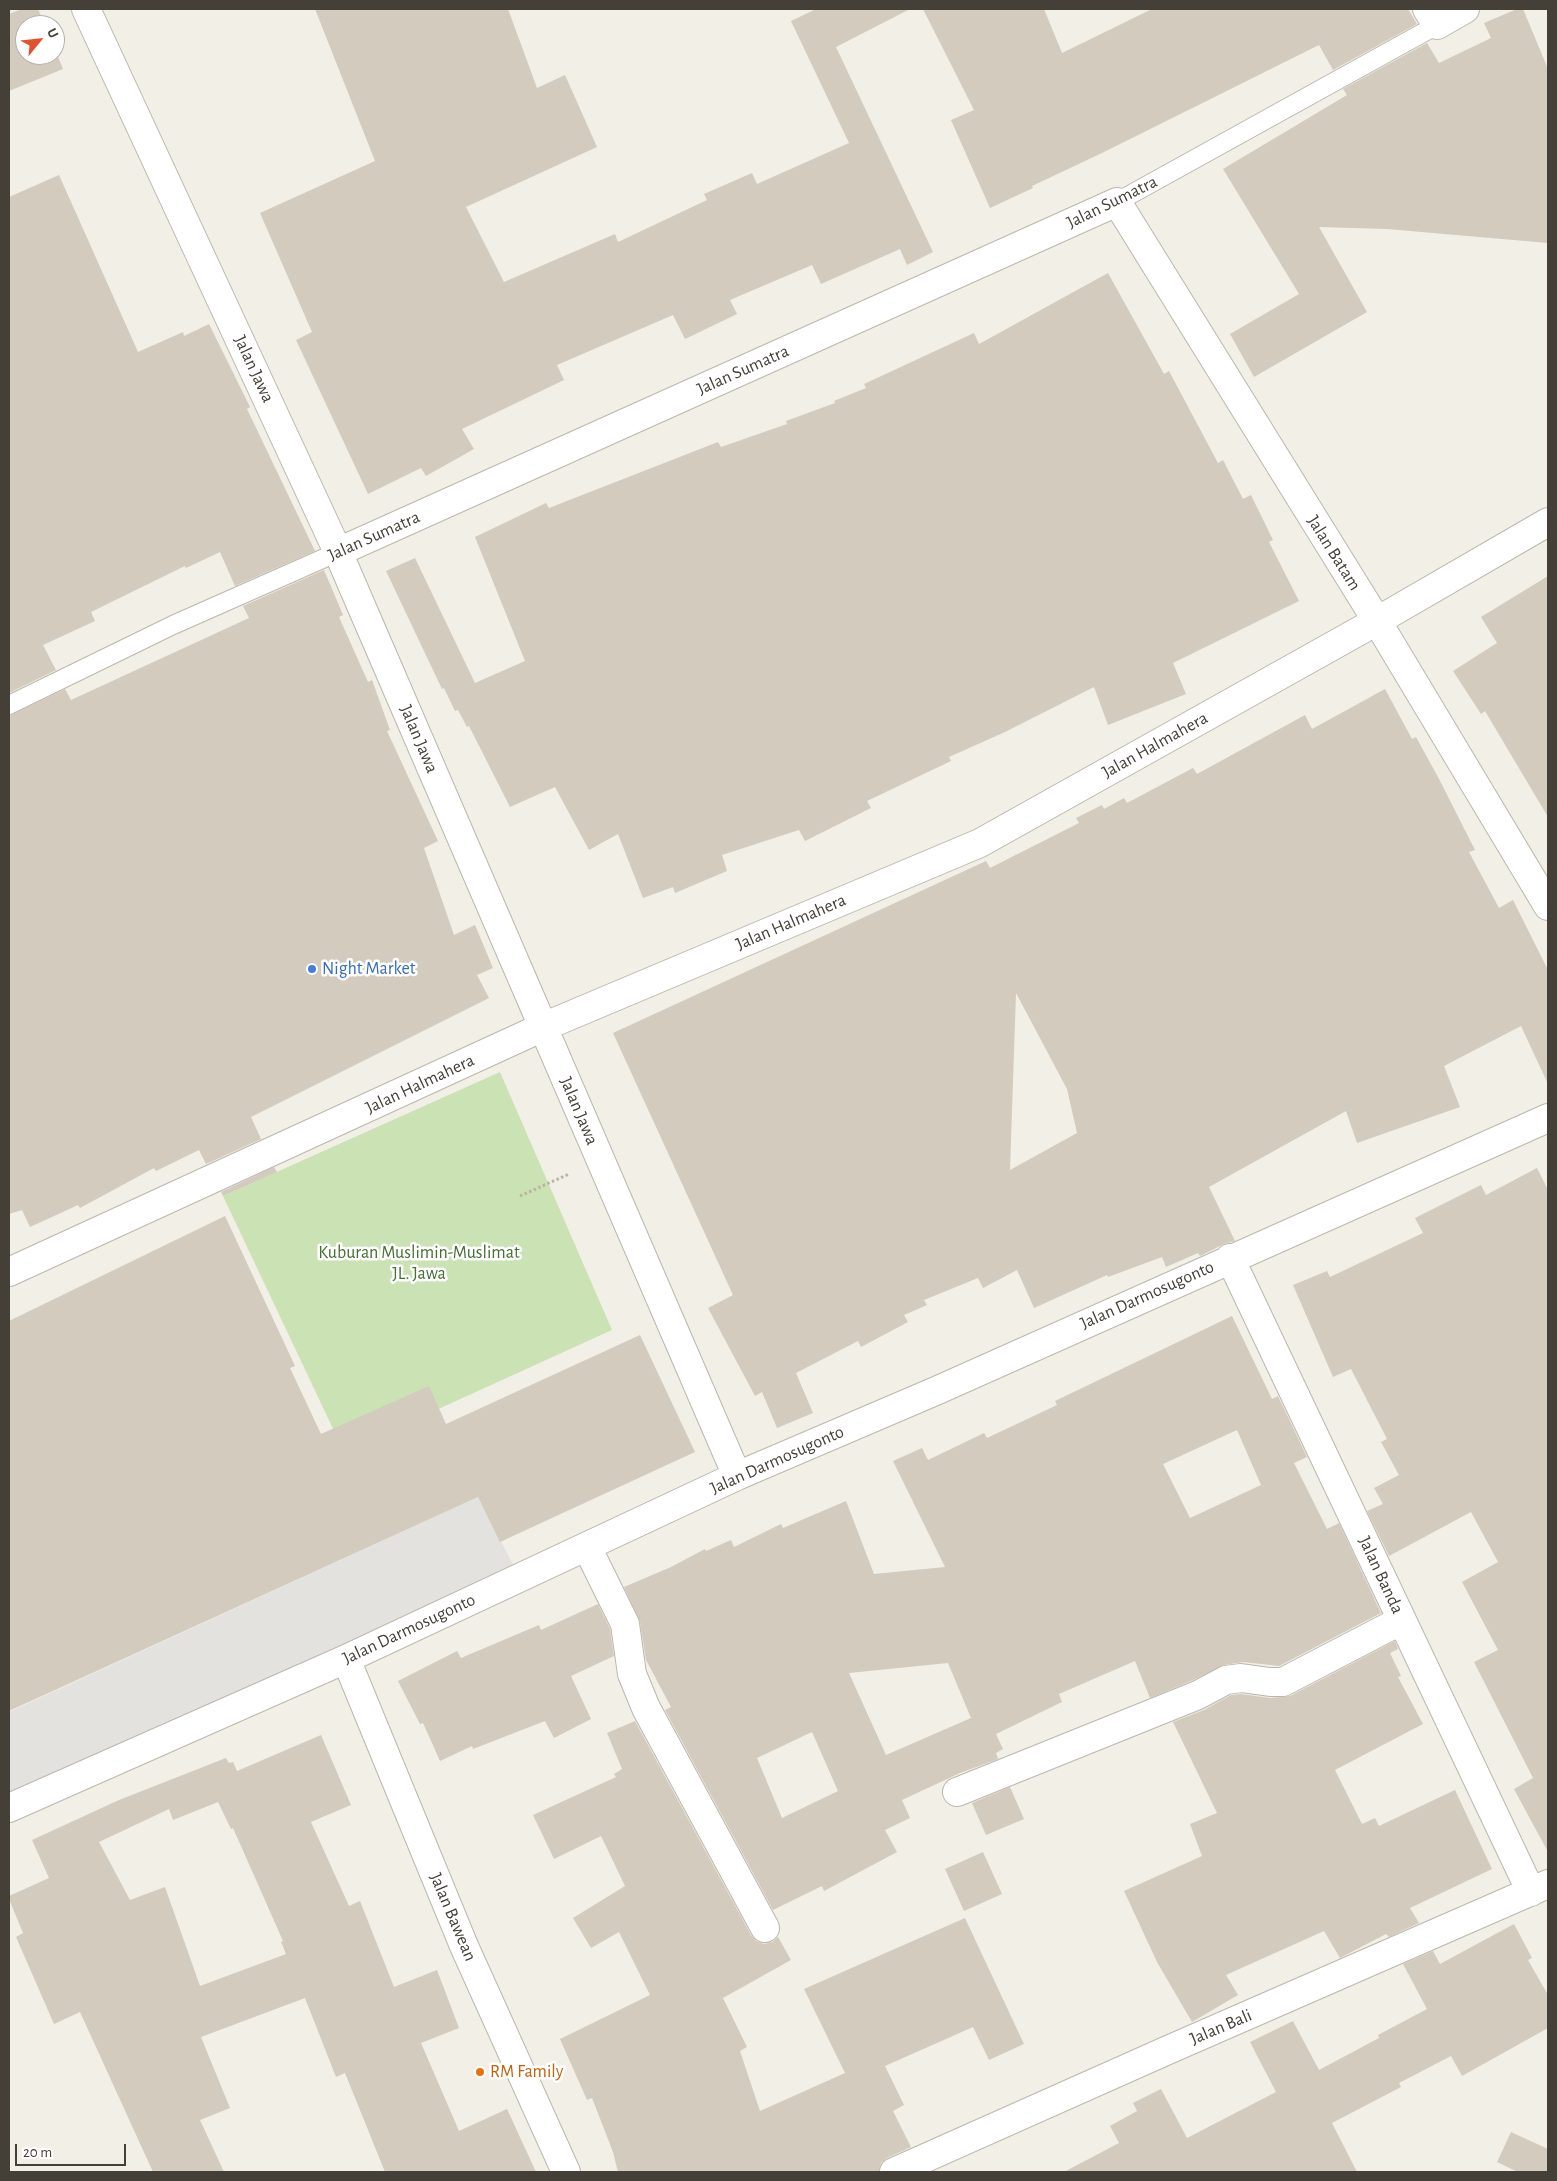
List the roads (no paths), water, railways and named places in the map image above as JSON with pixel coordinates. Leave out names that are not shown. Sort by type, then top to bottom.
[{"type":"street","name":"Jalan Jawa","points":[[86,9],[338,552],[737,1476]]},
{"type":"street","name":"Jalan Sumatra","points":[[1432,17],[1465,9]]},
{"type":"street","name":"Jalan Sumatra","points":[[338,552],[1116,202]]},
{"type":"street","name":"Jalan Batam","points":[[1116,202],[1377,621],[1548,906]]},
{"type":"street","name":"Jalan Halmahera","points":[[9,1272],[543,1027],[980,843],[1377,621],[1548,522]]},
{"type":"street","name":"Jalan Darmosugonto","points":[[9,1808],[346,1659],[737,1476],[947,1386],[1230,1258],[1548,1118]]},
{"type":"street","name":"Jalan Banda","points":[[1230,1258],[1402,1620],[1540,1888]]},
{"type":"street","points":[[587,1547],[625,1624],[632,1674],[646,1708],[765,1928]]},
{"type":"street","points":[[957,1792],[1198,1695],[1226,1680],[1242,1678],[1283,1682],[1402,1620]]},
{"type":"street","name":"Jalan Bawean","points":[[346,1659],[464,1946],[566,2172]]},
{"type":"street","name":"Jalan Bali","points":[[894,2172],[1158,2054],[1540,1888]]},
{"type":"lane","name":"Jalan Sumatra","points":[[1116,202],[1432,17]]},
{"type":"lane","name":"Jalan Sumatra","points":[[9,705],[173,625],[338,552]]},
{"type":"place","name":"Night Market","points":[[312,969]]},
{"type":"place","name":"RM Family","points":[[480,2072]]},
{"type":"park label","name":"Kuburan Muslimin-Muslimat JL. Jawa","points":[[419,1263]]}]
